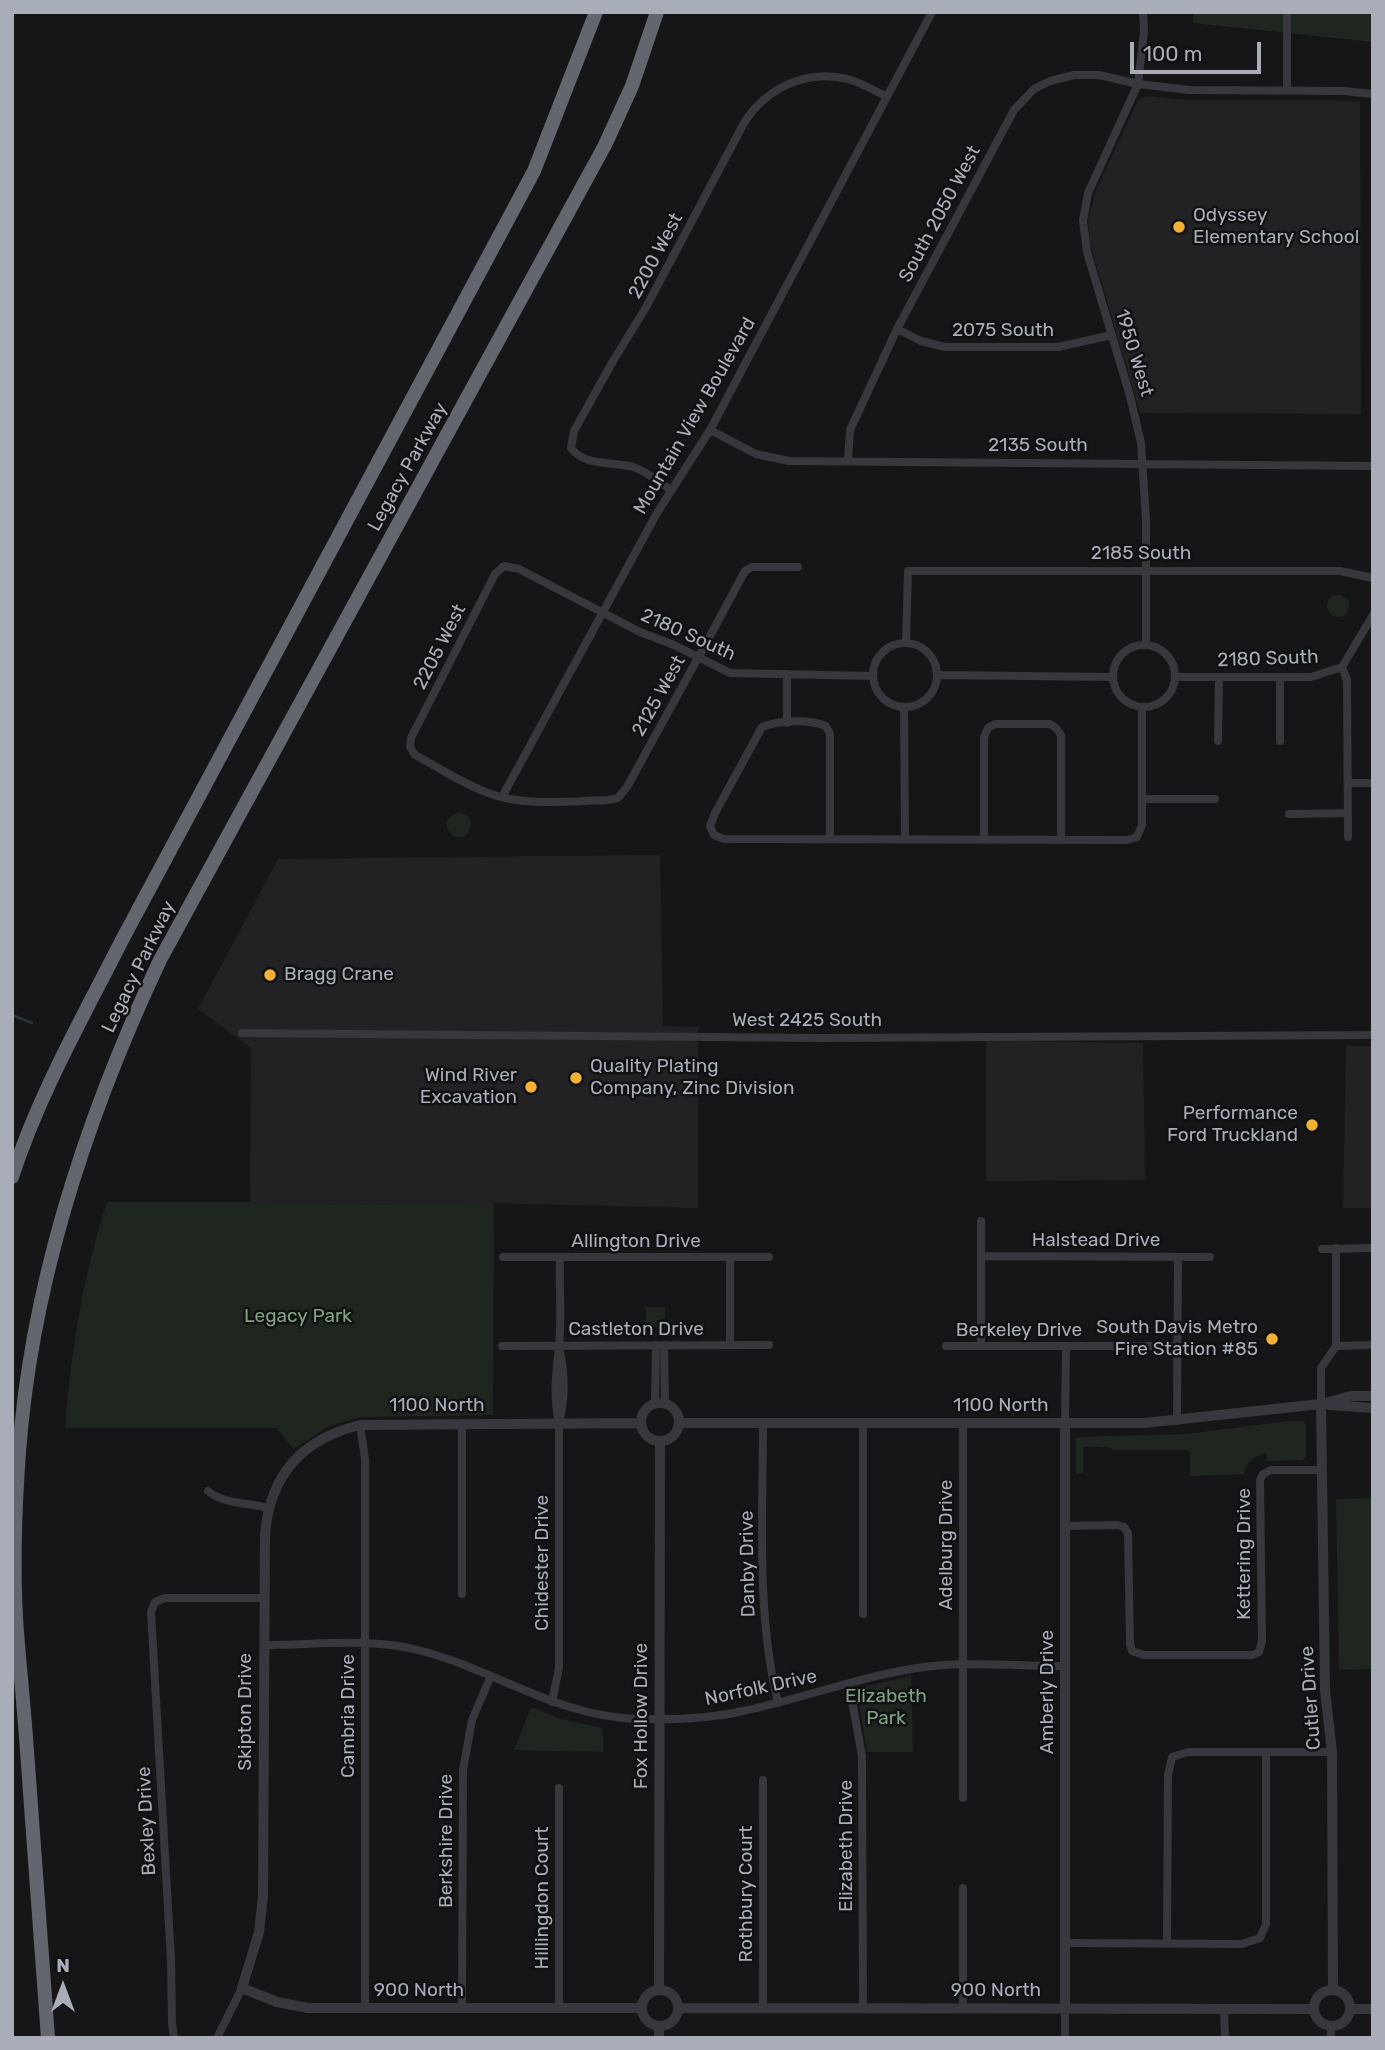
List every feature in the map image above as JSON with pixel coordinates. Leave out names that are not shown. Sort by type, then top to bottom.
[{"type":"highway","name":"Legacy Parkway","points":[[12,1177],[23,1142],[97,989],[534,171],[596,12]]},
{"type":"highway","name":"Legacy Parkway","points":[[48,2038],[16,1616],[16,1512],[31,1354],[60,1222],[93,1117],[114,1061],[160,960],[604,145],[632,86],[657,12]]},
{"type":"street","name":"Mountain View Boulevard","points":[[502,797],[671,490],[710,430],[932,12]]},
{"type":"street","name":"1950 West","points":[[1143,12],[1144,31],[1138,84],[1083,208],[1084,237],[1137,422],[1144,465],[1146,645]]},
{"type":"street","points":[[1287,12],[1287,90]]},
{"type":"street","name":"South 2050 West","points":[[848,461],[850,430],[897,329],[1019,102],[1042,84],[1074,75],[1099,75],[1138,84],[1189,90],[1344,91],[1373,94]]},
{"type":"street","name":"2200 West","points":[[671,490],[640,470],[580,457],[571,448],[574,431],[645,309],[744,123],[761,101],[781,87],[804,79],[838,78],[859,83],[887,97]]},
{"type":"street","name":"2075 South","points":[[897,329],[921,341],[945,347],[1058,347],[1112,335]]},
{"type":"street","name":"2135 South","points":[[710,430],[756,454],[772,459],[1373,466]]},
{"type":"street","name":"2180 South","points":[[503,566],[519,569],[603,614],[730,673],[873,676]]},
{"type":"street","name":"2205 West","points":[[502,797],[487,793],[415,754],[411,747],[411,738],[495,574],[503,566]]},
{"type":"street","name":"2125 West","points":[[502,797],[523,801],[618,798],[627,787],[745,571],[752,567],[797,567]]},
{"type":"street","name":"2185 South","points":[[906,643],[908,571],[1340,571],[1373,578]]},
{"type":"street","name":"2180 South","points":[[1175,677],[1311,677],[1342,667],[1373,615]]},
{"type":"street","points":[[906,643],[928,653],[937,675],[934,688],[927,698],[917,705],[905,707],[892,705],[882,698],[873,676],[875,663],[882,653],[892,646],[906,643]]},
{"type":"street","points":[[1135,645],[1146,645],[1167,655],[1173,665],[1175,677],[1172,689],[1165,699],[1142,707],[1131,705],[1121,698],[1112,677],[1118,657],[1135,645]]},
{"type":"street","points":[[1342,667],[1347,680],[1348,837]]},
{"type":"street","points":[[787,674],[787,723]]},
{"type":"street","points":[[937,675],[1112,677]]},
{"type":"street","points":[[1218,741],[1219,677]]},
{"type":"street","points":[[1280,677],[1280,741]]},
{"type":"street","points":[[905,707],[905,839]]},
{"type":"street","points":[[830,839],[830,734],[826,726],[816,722],[772,723],[762,727],[710,826],[714,835],[724,839],[1126,840],[1137,837],[1142,829],[1142,707]]},
{"type":"street","points":[[984,840],[984,737],[988,728],[995,724],[1050,724],[1061,735],[1061,840]]},
{"type":"street","points":[[1348,783],[1373,783]]},
{"type":"street","points":[[1142,799],[1215,799]]},
{"type":"street","points":[[1289,814],[1348,813]]},
{"type":"street","name":"West 2425 South","points":[[242,1033],[821,1038],[1373,1035]]},
{"type":"street","points":[[981,1221],[981,1346]]},
{"type":"street","points":[[1322,1248],[1373,1248]]},
{"type":"street","points":[[1321,1404],[1321,1368],[1336,1346],[1336,1248]]},
{"type":"street","name":"Halstead Drive","points":[[981,1256],[1210,1257]]},
{"type":"street","name":"Allington Drive","points":[[503,1257],[769,1257]]},
{"type":"street","name":"Chidester Drive","points":[[552,1702],[559,1668],[559,1423],[555,1407],[555,1366],[559,1346],[560,1257]]},
{"type":"street","points":[[730,1257],[730,1345]]},
{"type":"street","points":[[1177,1421],[1178,1257]]},
{"type":"street","points":[[660,1345],[660,1404]]},
{"type":"street","name":"Castleton Drive","points":[[502,1346],[769,1345]]},
{"type":"street","points":[[1336,1346],[1373,1345]]},
{"type":"street","name":"Berkeley Drive","points":[[946,1346],[1177,1346]]},
{"type":"street","name":"Amberly Drive","points":[[1065,2038],[1066,1346]]},
{"type":"street","name":"1100 North","points":[[680,1423],[1065,1424],[1177,1421],[1321,1404],[1351,1396],[1373,1396]]},
{"type":"street","points":[[660,1404],[674,1409],[680,1423],[673,1437],[660,1442],[646,1436],[641,1423],[645,1411],[660,1404]]},
{"type":"street","name":"1100 North","points":[[1321,1404],[1373,1408]]},
{"type":"street","name":"Cutler Drive","points":[[1321,1404],[1325,1690],[1332,1752],[1333,1990]]},
{"type":"street","points":[[462,1423],[462,1594]]},
{"type":"street","name":"1100 North","points":[[360,1425],[641,1423]]},
{"type":"street","name":"Danby Drive","points":[[763,1423],[764,1615],[778,1703]]},
{"type":"street","points":[[863,1423],[863,1614]]},
{"type":"street","name":"Adelburg Drive","points":[[963,1424],[963,1798]]},
{"type":"street","name":"Skipton Drive","points":[[218,2038],[242,1988],[259,1932],[263,1896],[264,1542],[268,1508],[285,1472],[304,1451],[332,1433],[360,1425]]},
{"type":"street","name":"Cambria Drive","points":[[360,1425],[365,1460],[365,2008]]},
{"type":"street","name":"Fox Hollow Drive","points":[[659,1989],[660,1442]]},
{"type":"street","name":"Kettering Drive","points":[[1065,1526],[1117,1525],[1124,1527],[1128,1533],[1129,1644],[1132,1651],[1139,1655],[1253,1655],[1259,1652],[1262,1642],[1260,1479],[1271,1470],[1322,1470]]},
{"type":"street","points":[[208,1491],[221,1500],[268,1508]]},
{"type":"street","name":"Bexley Drive","points":[[174,2038],[151,1612],[155,1602],[172,1597],[264,1598]]},
{"type":"street","name":"Norfolk Drive","points":[[264,1644],[365,1644],[419,1650],[552,1702],[597,1716],[660,1719],[713,1716],[778,1703],[918,1667],[1065,1666]]},
{"type":"street","name":"Berkshire Drive","points":[[462,2008],[463,1770],[472,1720],[490,1678]]},
{"type":"street","name":"Elizabeth Drive","points":[[849,1684],[862,1756],[863,2008]]},
{"type":"street","points":[[1167,1943],[1168,1775],[1172,1757],[1188,1752],[1332,1752]]},
{"type":"street","points":[[1065,1943],[1242,1944],[1260,1938],[1266,1924],[1266,1752]]},
{"type":"street","name":"Rothbury Court","points":[[763,1780],[763,2008]]},
{"type":"street","name":"Hillingdon Court","points":[[559,1788],[559,2008]]},
{"type":"street","points":[[962,1888],[963,2008]]},
{"type":"street","name":"900 North","points":[[242,1988],[297,2007],[641,2008]]},
{"type":"street","points":[[659,1989],[673,1995],[678,2008],[672,2021],[659,2026],[646,2021],[641,2008],[646,1995],[659,1989]]},
{"type":"street","points":[[1333,1990],[1346,1996],[1351,2009],[1345,2022],[1331,2032],[1319,2020],[1314,2008],[1320,1995],[1333,1990]]},
{"type":"street","name":"900 North","points":[[678,2008],[1314,2008]]},
{"type":"street","points":[[1224,2008],[1224,2038]]},
{"type":"street","points":[[1351,2009],[1373,2009]]},
{"type":"street","points":[[659,2026],[659,2038]]},
{"type":"shaded area","points":[[1146,96],[1187,100],[1360,102],[1361,414],[1140,413],[1090,244],[1088,219],[1097,188],[1138,100]]},
{"type":"shaded area","points":[[660,855],[663,1026],[698,1027],[698,1208],[494,1203],[250,1204],[251,1048],[198,1009],[278,859]]},
{"type":"shaded area","points":[[986,1041],[1143,1043],[1145,1180],[986,1181]]},
{"type":"shaded area","points":[[1346,1046],[1373,1046],[1373,1208],[1343,1208]]},
{"type":"green space","points":[[1193,12],[1373,12],[1373,42],[1193,23]]},
{"type":"green space","points":[[1338,595],[1346,598],[1349,606],[1346,614],[1338,617],[1330,614],[1327,606],[1330,598]]},
{"type":"green space","points":[[459,813],[467,817],[471,825],[467,833],[459,837],[451,833],[447,825],[451,817]]},
{"type":"green space","name":"Legacy Park","points":[[107,1202],[494,1203],[493,1415],[360,1417],[327,1427],[294,1449],[276,1428],[65,1428],[79,1314]]},
{"type":"green space","points":[[646,1307],[665,1307],[665,1327],[646,1327]]},
{"type":"green space","points":[[1304,1421],[1306,1424],[1306,1457],[1302,1460],[1268,1461],[1266,1453],[1251,1460],[1244,1474],[1190,1476],[1190,1453],[1187,1450],[1112,1450],[1083,1447],[1083,1473],[1076,1474],[1076,1439],[1080,1437],[1186,1434]]},
{"type":"green space","points":[[1373,1498],[1373,1669],[1339,1670],[1336,1499]]},
{"type":"green space","name":"Elizabeth Park","points":[[911,1676],[913,1752],[867,1752],[859,1690]]},
{"type":"green space","points":[[531,1707],[561,1719],[602,1728],[604,1752],[514,1750]]},
{"type":"waterway","points":[[12,1015],[32,1023]]},
{"type":"place","name":"Odyssey Elementary School","points":[[1179,227]]},
{"type":"place","name":"Bragg Crane","points":[[270,975]]},
{"type":"place","name":"Quality Plating Company, Zinc Division","points":[[576,1078]]},
{"type":"place","name":"Wind River Excavation","points":[[531,1087]]},
{"type":"place","name":"Performance Ford Truckland","points":[[1312,1125]]},
{"type":"place","name":"South Davis Metro Fire Station #85","points":[[1272,1339]]}]
